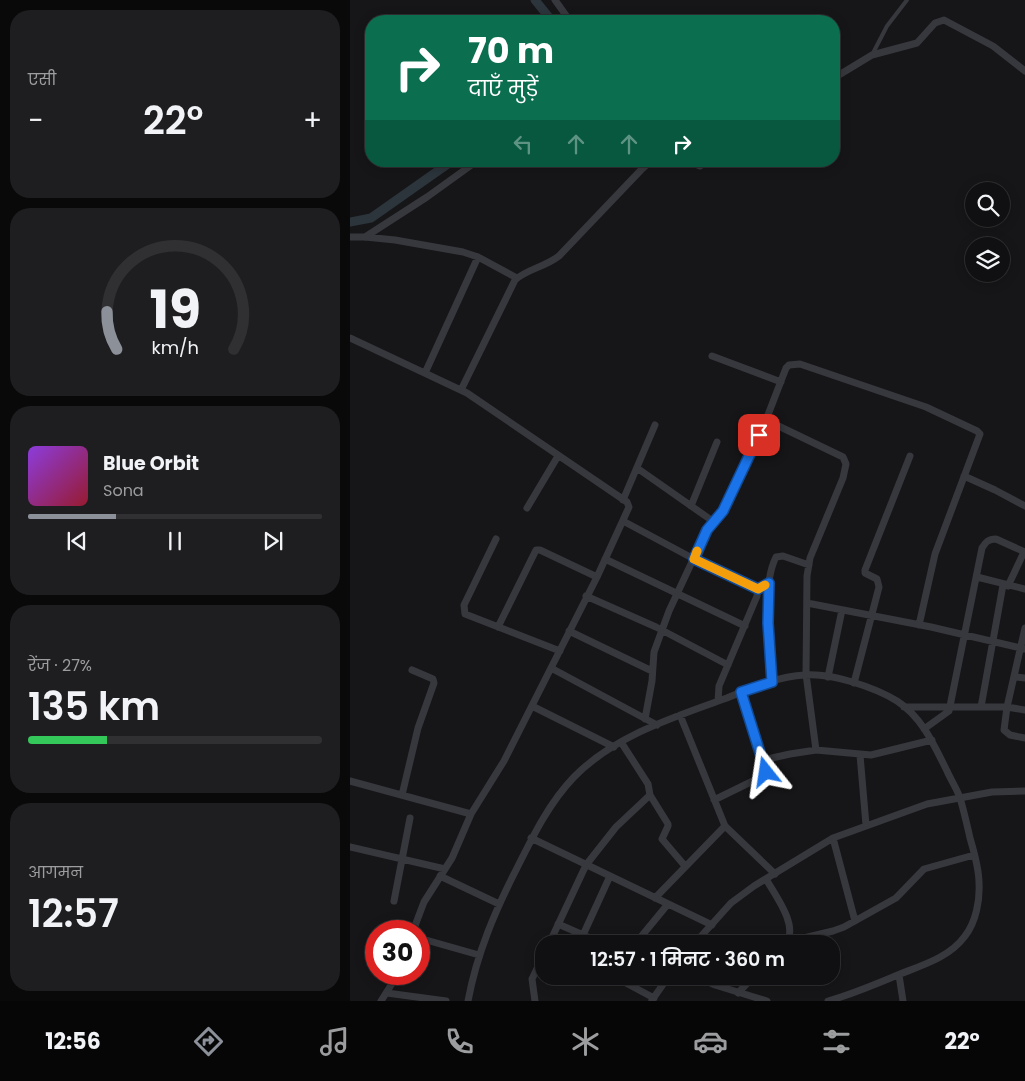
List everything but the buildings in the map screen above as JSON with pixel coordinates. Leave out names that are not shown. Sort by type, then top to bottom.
[{"type":"street","points":[[554,0],[565,15]]},
{"type":"street","points":[[840,74],[872,55],[917,43],[935,23],[944,20],[993,46],[1025,70]]},
{"type":"street","points":[[365,237],[427,197],[469,167]]},
{"type":"street","points":[[462,390],[517,278],[524,273],[551,262],[559,256],[644,167]]},
{"type":"street","points":[[350,237],[365,237],[463,252],[478,257],[517,278]]},
{"type":"street","points":[[425,373],[478,257]]},
{"type":"street","points":[[350,338],[462,390],[623,500],[629,507],[597,577],[499,771],[471,814],[452,858],[424,902],[417,920]]},
{"type":"street","points":[[712,356],[781,382]]},
{"type":"street","points":[[645,718],[654,652],[662,630],[705,534],[723,511],[766,420],[786,368],[789,365],[800,364],[904,399],[978,431],[980,436],[935,554],[919,625]]},
{"type":"street","points":[[766,420],[843,457],[846,464],[840,487],[809,564],[806,674],[816,750]]},
{"type":"street","points":[[623,500],[655,425]]},
{"type":"street","points":[[691,506],[717,442]]},
{"type":"street","points":[[527,508],[558,456]]},
{"type":"street","points":[[854,683],[879,584],[877,579],[865,573],[865,570],[910,456]]},
{"type":"street","points":[[637,468],[714,522]]},
{"type":"street","points":[[964,476],[1025,506]]},
{"type":"street","points":[[623,521],[694,559],[758,589]]},
{"type":"street","points":[[496,539],[464,605],[464,610],[468,615],[560,651]]},
{"type":"street","points":[[924,729],[948,714],[951,707],[982,548],[991,539],[1000,540],[1025,552],[1005,585],[981,707]]},
{"type":"street","points":[[498,627],[536,550],[540,550],[597,577]]},
{"type":"street","points":[[772,682],[768,623],[769,583],[772,565],[776,557],[783,556],[809,564]]},
{"type":"street","points":[[605,559],[745,626]]},
{"type":"street","points":[[977,578],[1025,589]]},
{"type":"street","points":[[758,589],[769,583]]},
{"type":"street","points":[[718,701],[719,686],[745,626],[758,589]]},
{"type":"street","points":[[586,596],[662,630],[728,665]]},
{"type":"street","points":[[807,603],[1023,648]]},
{"type":"street","points":[[828,677],[842,610]]},
{"type":"street","points":[[1025,628],[1023,648],[1007,707],[1005,731],[1010,735],[1025,738]]},
{"type":"street","points":[[569,632],[652,671]]},
{"type":"street","points":[[551,668],[657,725]]},
{"type":"street","points":[[402,795],[418,728],[434,682],[433,679],[412,670]]},
{"type":"street","points":[[468,1001],[474,969],[499,904],[532,838],[550,807],[574,778],[594,759],[621,742],[657,725],[741,692],[806,674],[854,683],[896,701],[914,715],[932,740],[960,797],[979,881],[978,902],[970,928],[965,938],[957,946],[930,963],[837,1000],[828,1001]]},
{"type":"street","points":[[1015,677],[1025,678]]},
{"type":"street","points":[[714,800],[764,775],[766,768],[741,692]]},
{"type":"street","points":[[532,706],[614,747]]},
{"type":"street","points":[[904,707],[1007,707],[1025,710]]},
{"type":"street","points":[[680,715],[725,826],[775,874]]},
{"type":"street","points":[[763,760],[816,750],[871,756],[932,740]]},
{"type":"street","points":[[621,742],[648,784],[650,795],[668,824],[662,839],[685,866]]},
{"type":"street","points":[[860,755],[866,825]]},
{"type":"street","points":[[350,781],[471,814]]},
{"type":"street","points":[[703,935],[731,903],[833,838],[927,804],[992,792],[1025,791]]},
{"type":"street","points":[[553,935],[586,865],[616,827],[650,795]]},
{"type":"street","points":[[394,901],[410,818]]},
{"type":"street","points":[[655,898],[725,826]]},
{"type":"street","points":[[532,838],[712,925]]},
{"type":"street","points":[[833,838],[855,921]]},
{"type":"street","points":[[350,847],[445,869]]},
{"type":"street","points":[[817,935],[833,931],[855,921],[896,898],[924,869],[974,855]]},
{"type":"street","points":[[440,876],[499,904]]},
{"type":"street","points":[[558,924],[583,934],[610,876]]},
{"type":"street","points":[[766,879],[789,921],[790,935]]},
{"type":"street","points":[[642,935],[668,904]]},
{"type":"street","points":[[430,941],[479,954]]},
{"type":"street","points":[[535,973],[532,979],[535,1001]]},
{"type":"street","points":[[899,975],[903,1001]]},
{"type":"street","points":[[381,1001],[392,985]]},
{"type":"street","points":[[629,985],[653,999],[663,985]]},
{"type":"street","points":[[715,985],[766,1001]]},
{"type":"street","points":[[738,993],[746,985]]},
{"type":"street","points":[[387,993],[446,1001]]},
{"type":"lane","points":[[872,55],[887,26],[907,0]]},
{"type":"waterway","points":[[535,0],[547,15]]},
{"type":"waterway","points":[[350,222],[371,218],[443,167]]},
{"type":"slow traffic","points":[[697,551],[694,559],[758,589],[765,585]]},
{"type":"route","points":[[759,435],[723,511],[707,530],[694,559],[758,589],[769,583],[768,623],[772,682],[741,692],[766,772]]}]
